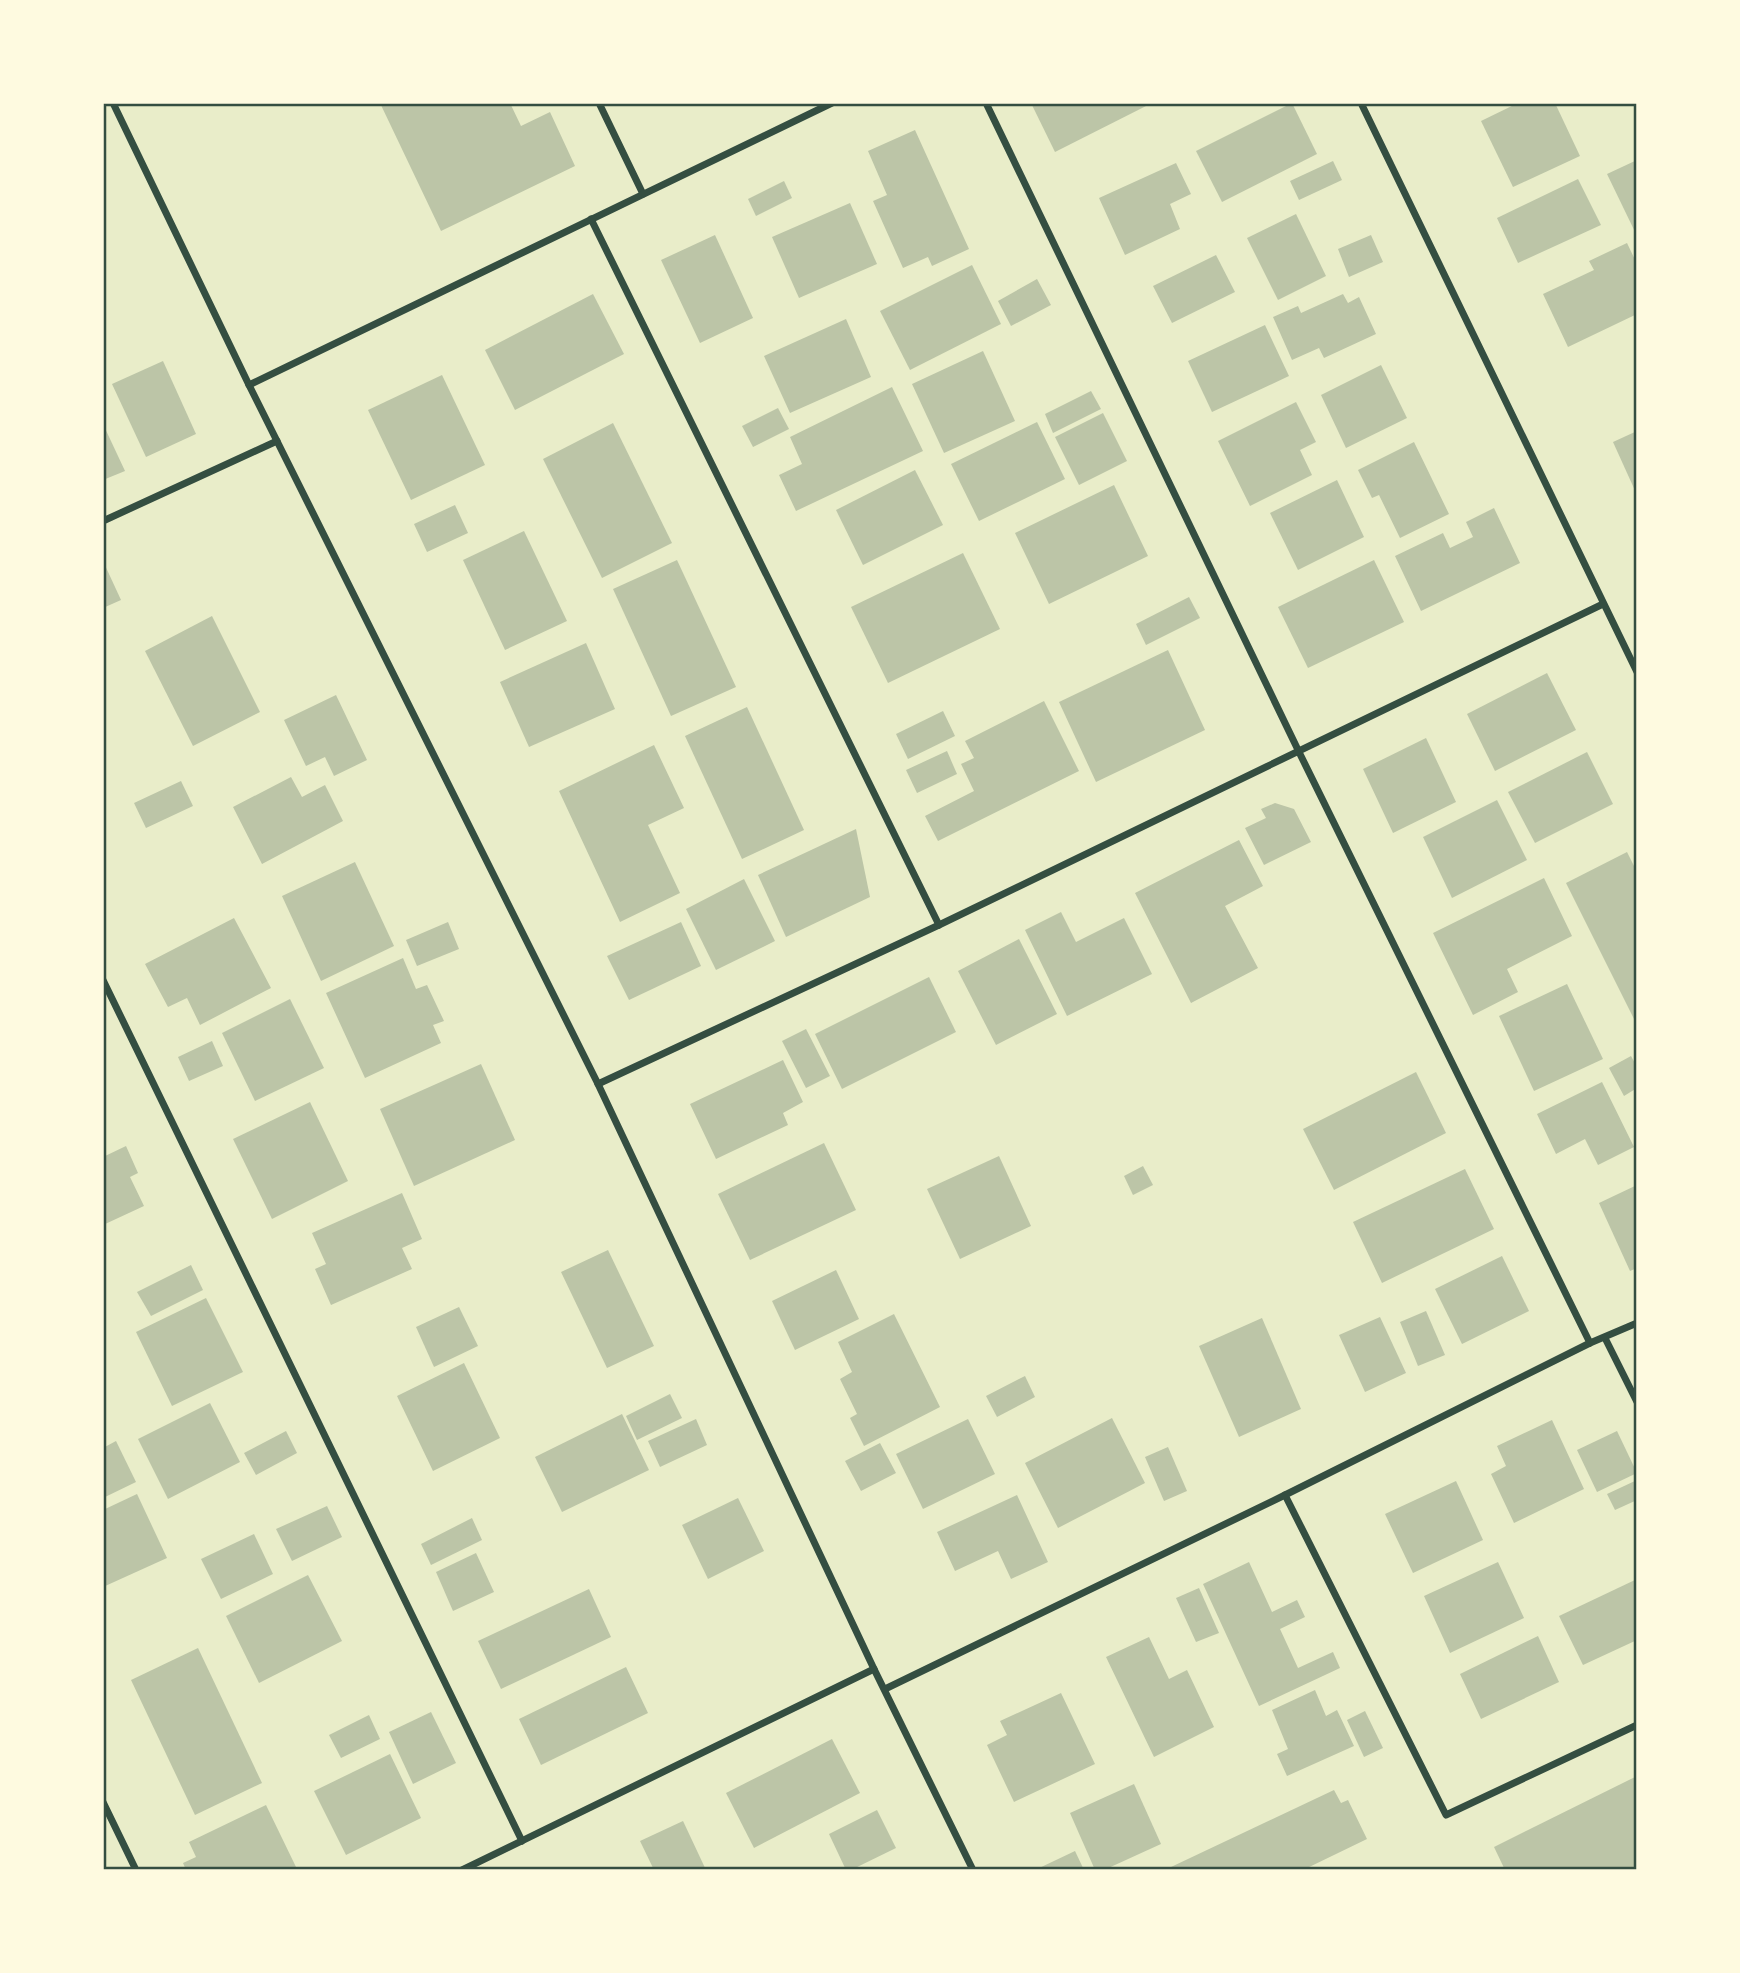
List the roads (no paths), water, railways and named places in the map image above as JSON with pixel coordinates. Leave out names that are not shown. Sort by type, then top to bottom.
[{"type":"street","points":[[113,103],[249,385],[598,1084],[874,1669],[973,1870]]},
{"type":"street","points":[[599,103],[643,194]]},
{"type":"street","points":[[249,385],[832,103]]},
{"type":"street","points":[[986,103],[1299,752],[1590,1343]]},
{"type":"street","points":[[1361,103],[1637,672]]},
{"type":"street","points":[[591,219],[939,925]]},
{"type":"street","points":[[103,521],[277,441]]},
{"type":"street","points":[[598,1084],[939,925],[1603,604]]},
{"type":"street","points":[[103,980],[522,1841]]},
{"type":"street","points":[[886,1689],[1590,1343],[1637,1323]]},
{"type":"street","points":[[1605,1338],[1637,1402]]},
{"type":"street","points":[[1285,1495],[1446,1815],[1637,1725]]},
{"type":"street","points":[[462,1870],[874,1669]]},
{"type":"street","points":[[103,1802],[136,1870]]}]
